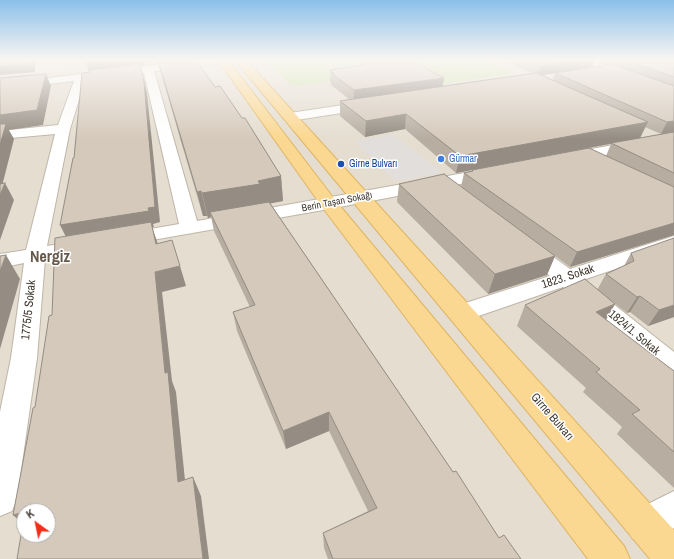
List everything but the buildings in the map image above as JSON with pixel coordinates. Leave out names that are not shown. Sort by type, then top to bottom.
[{"type":"main road","points":[[242,86],[329,204],[611,559]]},
{"type":"main road","name":"Girne Bulvarı","points":[[263,86],[674,558]]},
{"type":"street","name":"1775/5 Sokak","points":[[0,499],[24,358],[35,255],[62,129],[78,86]]},
{"type":"street","points":[[151,86],[190,228]]},
{"type":"street","points":[[650,86],[674,95]]},
{"type":"street","points":[[290,117],[384,103]]},
{"type":"street","points":[[0,135],[62,129]]},
{"type":"street","points":[[639,131],[667,140]]},
{"type":"street","points":[[556,161],[667,140]]},
{"type":"street","points":[[587,155],[607,165]]},
{"type":"street","name":"Berin Taşan Sokağı","points":[[0,261],[329,204],[510,169]]},
{"type":"street","points":[[441,182],[460,197]]},
{"type":"street","name":"1824/1. Sokak","points":[[510,235],[567,278],[674,367]]},
{"type":"street","name":"1823. Sokak","points":[[461,313],[674,242]]},
{"type":"street","points":[[645,525],[674,508]]},
{"type":"shaded area","points":[[0,86],[674,86],[674,559],[0,559]]},
{"type":"shaded area","points":[[393,135],[443,173],[395,181],[355,141]]},
{"type":"place","name":"Gürmar","points":[[441,159]]},
{"type":"place","name":"Girne Bulvarı","points":[[341,164]]},
{"type":"district","name":"Nergiz","points":[[50,258]]}]
